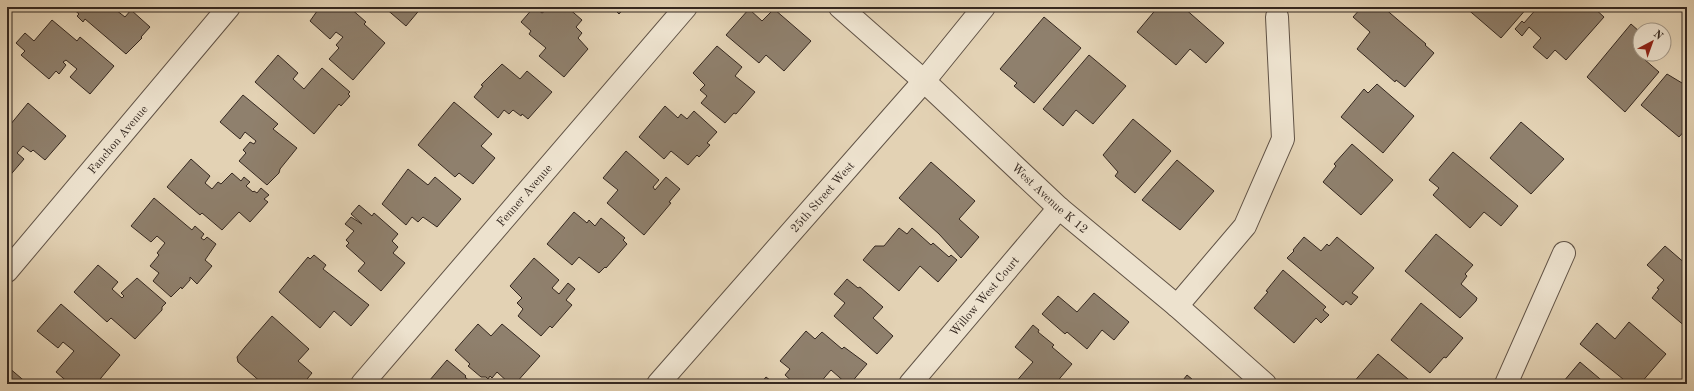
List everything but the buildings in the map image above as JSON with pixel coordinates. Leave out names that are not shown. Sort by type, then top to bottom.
[{"type":"street","name":"Fanchon Avenue","points":[[11,258],[229,7]]},
{"type":"street","name":"Fenner Avenue","points":[[362,384],[686,7]]},
{"type":"street","name":"West Avenue K 12","points":[[840,7],[924,81],[1059,208],[1177,306],[1265,384]]},
{"type":"street","name":"25th Street West","points":[[658,384],[924,81],[984,7]]},
{"type":"street","points":[[1177,306],[1245,226],[1283,139],[1277,17]]},
{"type":"street","name":"Willow West Court","points":[[910,384],[1059,208]]},
{"type":"street","points":[[1506,384],[1564,253]]}]
